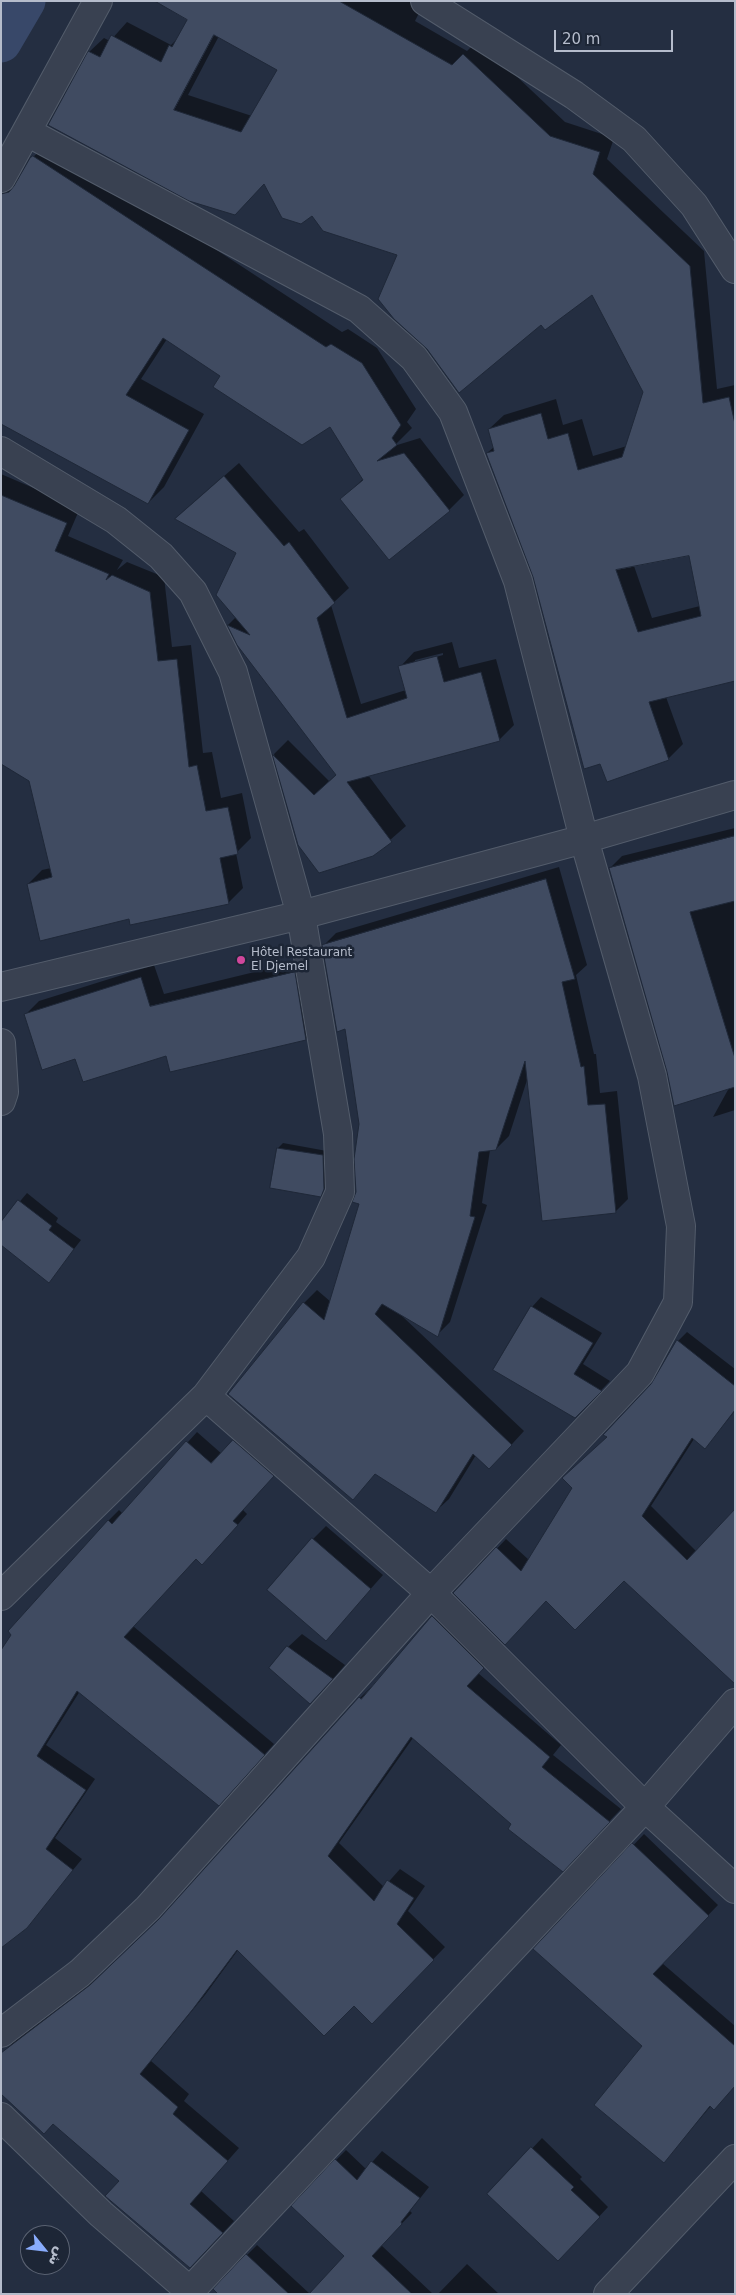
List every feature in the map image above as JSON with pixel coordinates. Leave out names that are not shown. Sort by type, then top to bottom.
[{"type":"street","points":[[1,178],[98,1]]},
{"type":"street","points":[[425,1],[574,96],[634,139],[694,205],[735,268]]},
{"type":"street","points":[[1,2033],[80,1973],[148,1908],[431,1593],[640,1373],[678,1302],[681,1226],[652,1076],[584,839],[518,581],[453,412],[414,358],[359,309],[27,132]]},
{"type":"street","points":[[1,451],[116,520],[161,556],[193,592],[233,672],[301,916],[338,1134],[340,1192],[312,1257],[206,1396],[1,1596]]},
{"type":"street","points":[[1,987],[301,916],[584,839],[735,795]]},
{"type":"street","points":[[1,1043],[4,1092],[1,1101]]},
{"type":"street","points":[[206,1396],[431,1593],[645,1807],[735,1890]]},
{"type":"street","points":[[1,2117],[101,2214],[191,2292],[645,1807],[735,1703]]},
{"type":"street","points":[[608,2294],[735,2159]]},
{"type":"building","points":[[155,1],[339,1],[452,65],[463,54],[550,136],[600,152],[593,174],[690,266],[703,403],[729,397],[735,424],[735,681],[649,702],[669,760],[607,782],[600,764],[584,769],[533,577],[486,453],[494,451],[488,429],[541,413],[548,439],[568,433],[578,470],[622,457],[643,392],[592,295],[545,330],[541,325],[459,393],[427,349],[394,319],[378,299],[397,255],[323,231],[312,216],[301,224],[282,218],[264,184],[235,215],[189,201],[48,125],[88,51],[100,57],[111,35],[161,62],[169,45],[172,47],[187,20]],"holes":[[[214,35],[277,70],[241,132],[174,110]],[[689,556],[701,616],[638,632],[616,570]]]},
{"type":"building","points":[[33,156],[326,347],[331,344],[362,363],[401,425],[392,438],[397,445],[377,461],[404,453],[450,511],[389,560],[340,499],[363,480],[330,427],[302,445],[213,387],[220,376],[163,338],[126,395],[189,430],[148,504],[1,424],[1,194],[9,192]]},
{"type":"building","points":[[224,476],[284,546],[289,542],[335,603],[317,618],[347,718],[407,698],[398,666],[437,656],[444,682],[481,672],[500,741],[347,782],[392,842],[373,856],[319,873],[298,845],[272,754],[314,795],[336,775],[237,645],[227,625],[250,635],[216,595],[236,553],[175,519]]},
{"type":"building","points":[[1,495],[67,523],[55,551],[109,574],[106,580],[112,575],[150,592],[158,661],[177,659],[189,767],[197,765],[206,811],[228,807],[238,854],[220,858],[229,904],[130,925],[129,919],[40,941],[27,884],[52,877],[29,781],[1,764]]},
{"type":"building","points":[[735,836],[735,901],[690,912],[735,1058],[735,1087],[674,1106],[667,1072],[609,868]]},
{"type":"building","points":[[546,879],[575,979],[562,982],[581,1067],[584,1066],[588,1105],[605,1104],[616,1213],[542,1221],[525,1061],[496,1150],[479,1152],[470,1216],[475,1217],[438,1337],[382,1304],[375,1314],[512,1445],[489,1469],[473,1454],[436,1513],[375,1474],[353,1500],[228,1394],[303,1302],[324,1320],[359,1204],[352,1202],[356,1192],[354,1159],[359,1124],[345,1029],[337,1032],[322,945]]},
{"type":"building","points":[[295,972],[306,1040],[170,1072],[166,1056],[83,1082],[75,1059],[42,1070],[24,1014],[141,977],[150,1006]]},
{"type":"building","points":[[277,1148],[323,1155],[324,1189],[321,1197],[270,1188]]},
{"type":"building","points":[[18,1200],[52,1226],[49,1230],[74,1249],[49,1283],[1,1245],[1,1222]]},
{"type":"building","points":[[531,1306],[593,1343],[574,1374],[602,1391],[575,1418],[493,1370]]},
{"type":"building","points":[[677,1340],[735,1386],[735,1410],[705,1449],[692,1438],[642,1516],[687,1560],[735,1509],[735,1684],[624,1581],[575,1630],[546,1601],[505,1645],[453,1593],[496,1547],[521,1571],[572,1488],[562,1478],[607,1437],[603,1435],[651,1384]]},
{"type":"building","points":[[233,1440],[274,1476],[233,1521],[238,1525],[202,1565],[196,1559],[124,1637],[265,1755],[219,1806],[77,1691],[37,1756],[86,1790],[46,1849],[73,1870],[27,1928],[1,1948],[1,1650],[11,1635],[8,1631],[108,1520],[112,1524],[186,1441],[211,1463]]},
{"type":"building","points":[[312,1538],[371,1589],[326,1641],[267,1590]]},
{"type":"building","points":[[432,1616],[484,1668],[467,1686],[550,1757],[542,1767],[610,1822],[563,1872],[508,1829],[511,1824],[411,1737],[328,1856],[374,1901],[387,1880],[414,1898],[397,1924],[434,1960],[372,2024],[354,2006],[324,2036],[237,1950],[193,2009],[140,2074],[178,2107],[173,2114],[228,2161],[190,2204],[223,2233],[190,2268],[105,2196],[119,2181],[53,2124],[44,2134],[1,2094],[1,2053],[90,1985],[159,1919],[359,1697],[361,1699]]},
{"type":"building","points":[[287,1646],[333,1679],[310,1704],[269,1668]]},
{"type":"building","points":[[632,1843],[709,1916],[653,1974],[735,2046],[735,2086],[714,2110],[710,2106],[664,2163],[594,2105],[642,2046],[533,1949]]},
{"type":"building","points":[[531,2147],[574,2187],[571,2190],[600,2217],[558,2261],[487,2194]]},
{"type":"building","points":[[335,2159],[357,2180],[371,2161],[420,2198],[401,2222],[402,2224],[372,2256],[412,2294],[309,2294],[344,2256],[291,2206]]},
{"type":"building","points":[[246,2254],[289,2294],[218,2294],[213,2289]]},
{"type":"waterway","points":[[1,42],[25,1]]},
{"type":"place","name":"Hôtel Restaurant El Djemel","points":[[241,960]]}]
